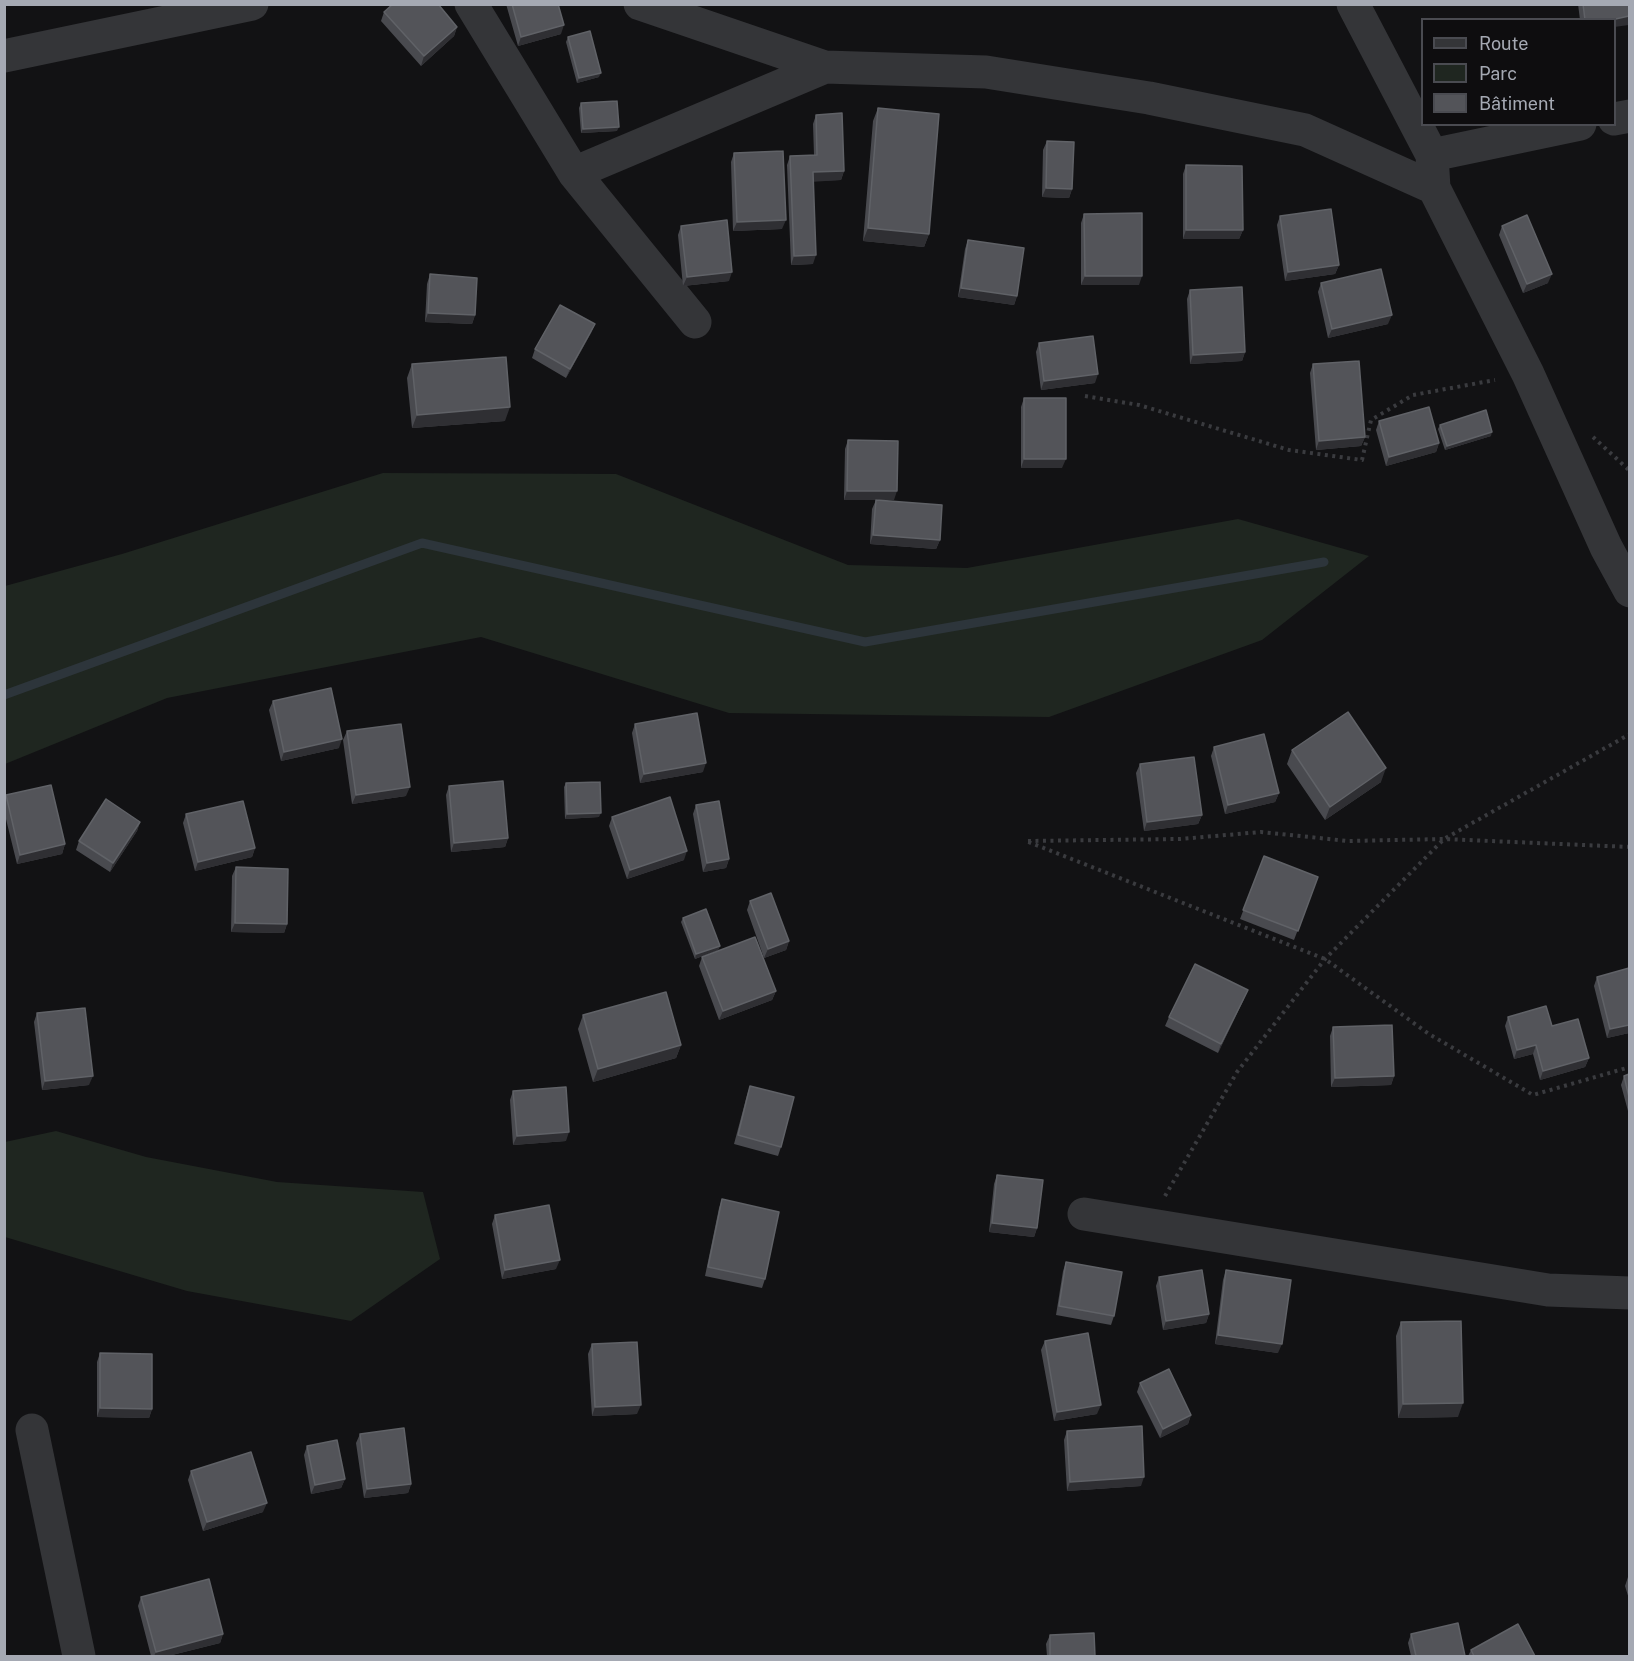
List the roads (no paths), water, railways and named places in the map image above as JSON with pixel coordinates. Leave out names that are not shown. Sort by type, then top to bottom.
[{"type":"street","points":[[4,56],[252,4]]},
{"type":"street","points":[[471,4],[574,173],[695,322]]},
{"type":"street","points":[[640,4],[825,67],[986,72],[1149,98],[1305,130],[1434,188]]},
{"type":"street","points":[[1353,4],[1432,155],[1434,188],[1528,374],[1606,547],[1629,591]]},
{"type":"street","points":[[574,173],[825,67]]},
{"type":"street","points":[[1432,155],[1570,126]]},
{"type":"street","points":[[1084,1214],[1548,1290],[1629,1293]]},
{"type":"street","points":[[32,1430],[80,1656]]},
{"type":"waterway","points":[[4,695],[422,543],[865,642],[1324,562]]}]
